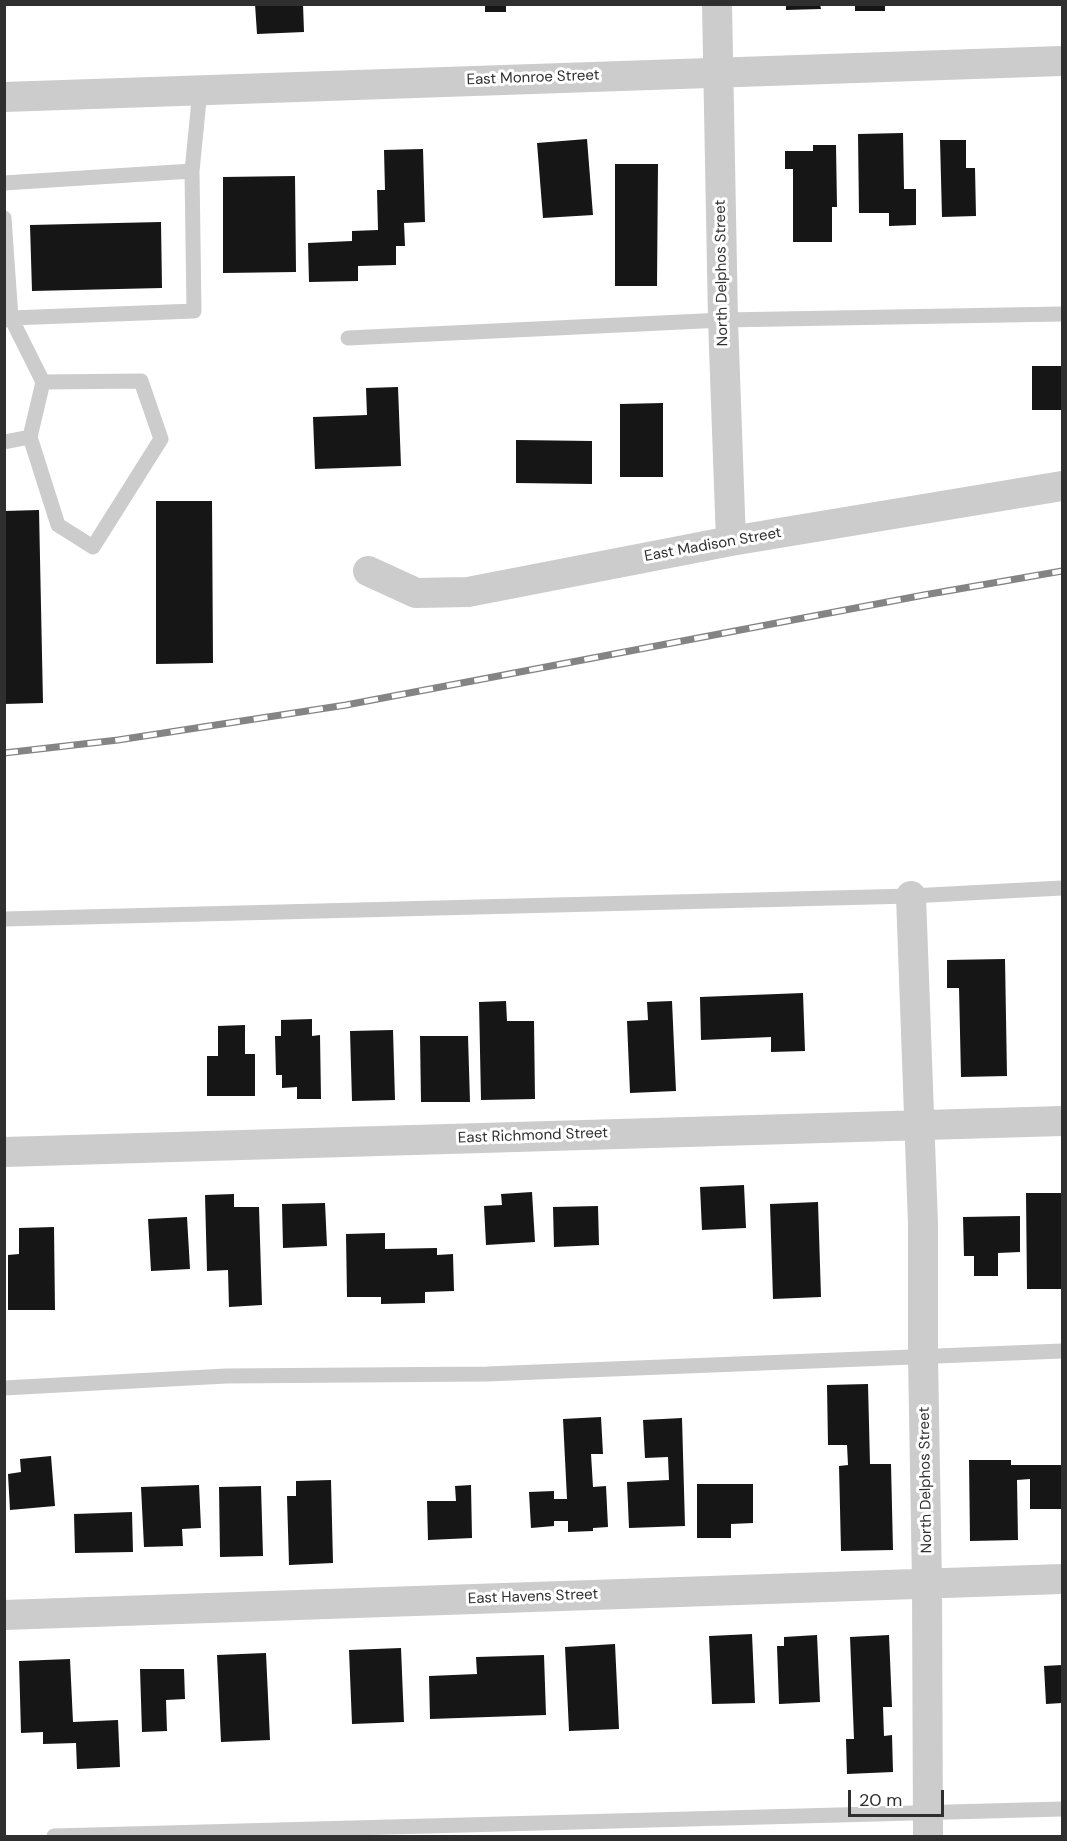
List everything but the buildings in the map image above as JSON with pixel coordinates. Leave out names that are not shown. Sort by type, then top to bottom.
[{"type":"street","name":"North Delphos Street","points":[[717,4],[723,320],[731,541]]},
{"type":"street","name":"East Monroe Street","points":[[4,97],[1062,61]]},
{"type":"street","name":"East Madison Street","points":[[368,571],[416,593],[468,592],[731,541],[1062,486]]},
{"type":"street","name":"North Delphos Street","points":[[911,896],[923,1224],[928,1824]]},
{"type":"street","name":"East Richmond Street","points":[[4,1152],[1062,1121]]},
{"type":"street","name":"East Havens Street","points":[[4,1616],[1062,1579]]},
{"type":"lane","points":[[8,319],[194,311],[192,171],[200,90]]},
{"type":"lane","points":[[4,183],[192,171]]},
{"type":"lane","points":[[4,218],[8,319],[43,382],[30,437],[58,525],[93,547],[161,439],[141,381],[43,382]]},
{"type":"lane","points":[[348,338],[723,320],[1062,314]]},
{"type":"lane","points":[[4,442],[30,437]]},
{"type":"lane","points":[[4,919],[911,896],[1062,888]]},
{"type":"lane","points":[[4,1388],[226,1376],[487,1374],[1062,1351]]},
{"type":"lane","points":[[54,1836],[928,1824],[1062,1809]]},
{"type":"railway","points":[[4,753],[118,740],[346,705],[1062,571]]}]
